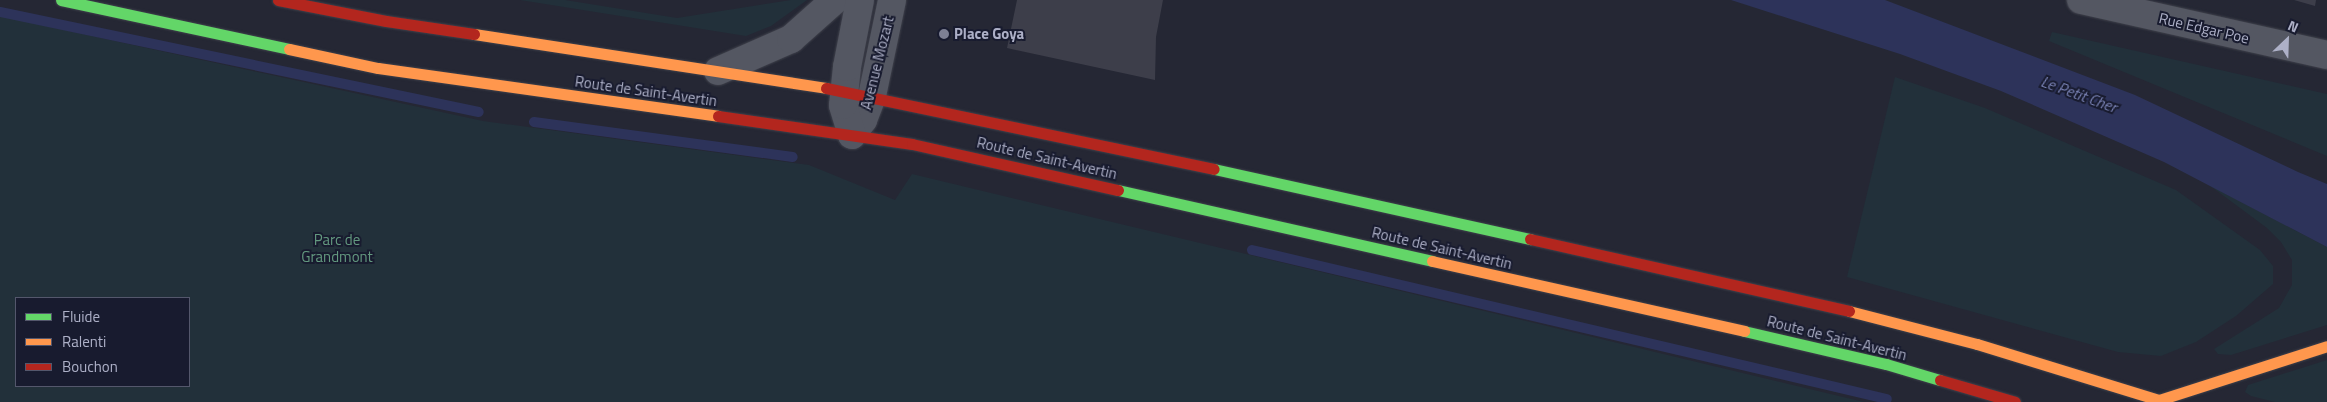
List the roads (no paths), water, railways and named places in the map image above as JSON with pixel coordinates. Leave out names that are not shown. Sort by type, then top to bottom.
[{"type":"main road","name":"Route de Saint-Avertin","points":[[61,0],[378,68],[852,135],[969,156],[1797,343],[1886,364],[2015,402]]},
{"type":"main road","name":"Route de Saint-Avertin","points":[[278,0],[386,21],[872,96],[1816,302],[1977,344],[2162,401]]},
{"type":"main road","points":[[2162,401],[2327,346]]},
{"type":"street","points":[[718,71],[790,39],[835,0]]},
{"type":"street","name":"Avenue Mozart","points":[[852,135],[845,118],[844,91],[860,0]]},
{"type":"street","name":"Avenue Mozart","points":[[852,135],[863,120],[872,96],[892,0]]},
{"type":"street","name":"Rue Edgar Poe","points":[[2081,0],[2327,56]]},
{"type":"water","name":"Le Petit Cher","points":[[1731,0],[1885,0],[2135,95],[2327,184],[2327,247],[2164,162],[2001,91],[1900,54]]},
{"type":"waterway","points":[[0,12],[479,112]]},
{"type":"waterway","points":[[534,122],[793,157]]},
{"type":"waterway","points":[[1252,250],[1887,399]]},
{"type":"place","name":"Place Goya","points":[[944,34]]},
{"type":"park label","name":"Parc de Grandmont","points":[[337,248]]}]
